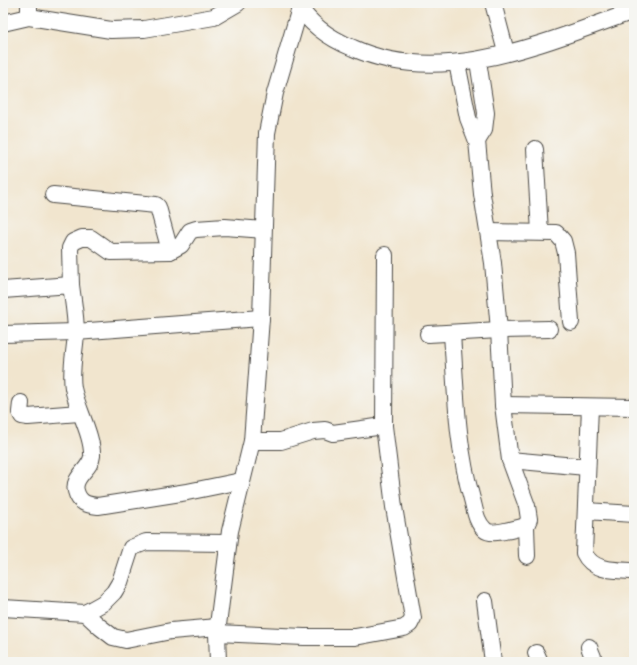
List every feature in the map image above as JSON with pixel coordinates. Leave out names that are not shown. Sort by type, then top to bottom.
[{"type":"street","points":[[3,23],[29,10],[111,30],[144,30],[214,17],[238,3]]},
{"type":"street","points":[[493,3],[506,52]]},
{"type":"street","points":[[298,5],[329,37],[373,58],[402,63],[457,64],[478,61],[562,37],[634,11]]},
{"type":"street","points":[[218,662],[217,630],[228,543],[241,481],[252,441],[261,318],[267,133],[275,93],[298,5]]},
{"type":"street","points":[[477,141],[484,130],[486,113],[478,61]]},
{"type":"street","points":[[457,64],[468,118],[477,141],[482,194],[489,232],[499,330],[503,405],[510,460],[527,506],[529,519],[526,526],[527,556]]},
{"type":"street","points":[[535,149],[540,232]]},
{"type":"street","points":[[53,195],[156,205],[158,207],[170,251]]},
{"type":"street","points":[[241,481],[187,492],[105,505],[85,505],[78,498],[75,488],[80,476],[87,469],[92,457],[90,441],[79,413],[73,386],[76,332],[71,285],[70,248],[73,242],[82,238],[91,238],[111,252],[170,251],[181,245],[190,231],[196,229],[225,227],[263,230]]},
{"type":"street","points":[[489,232],[556,233],[563,241],[566,253],[571,322]]},
{"type":"street","points":[[85,613],[113,637],[126,640],[171,631],[217,630],[304,637],[355,637],[404,628],[410,624],[412,618],[394,507],[384,426],[385,254]]},
{"type":"street","points":[[3,290],[71,285]]},
{"type":"street","points":[[3,334],[76,332],[261,318]]},
{"type":"street","points":[[428,334],[548,329]]},
{"type":"street","points":[[452,334],[461,458],[478,521],[485,530],[492,532],[526,526]]},
{"type":"street","points":[[21,403],[20,412],[22,416],[28,417],[79,413]]},
{"type":"street","points":[[503,405],[634,407]]},
{"type":"street","points":[[590,407],[586,467],[584,553],[589,561],[598,568],[634,572]]},
{"type":"street","points":[[252,441],[281,441],[313,431],[324,430],[333,432],[384,426]]},
{"type":"street","points":[[510,460],[586,467]]},
{"type":"street","points":[[586,511],[634,514]]},
{"type":"street","points":[[3,608],[85,613],[104,603],[114,592],[120,582],[131,548],[136,544],[146,542],[228,543]]},
{"type":"street","points":[[485,601],[493,662]]},
{"type":"street","points":[[589,646],[595,662]]}]
